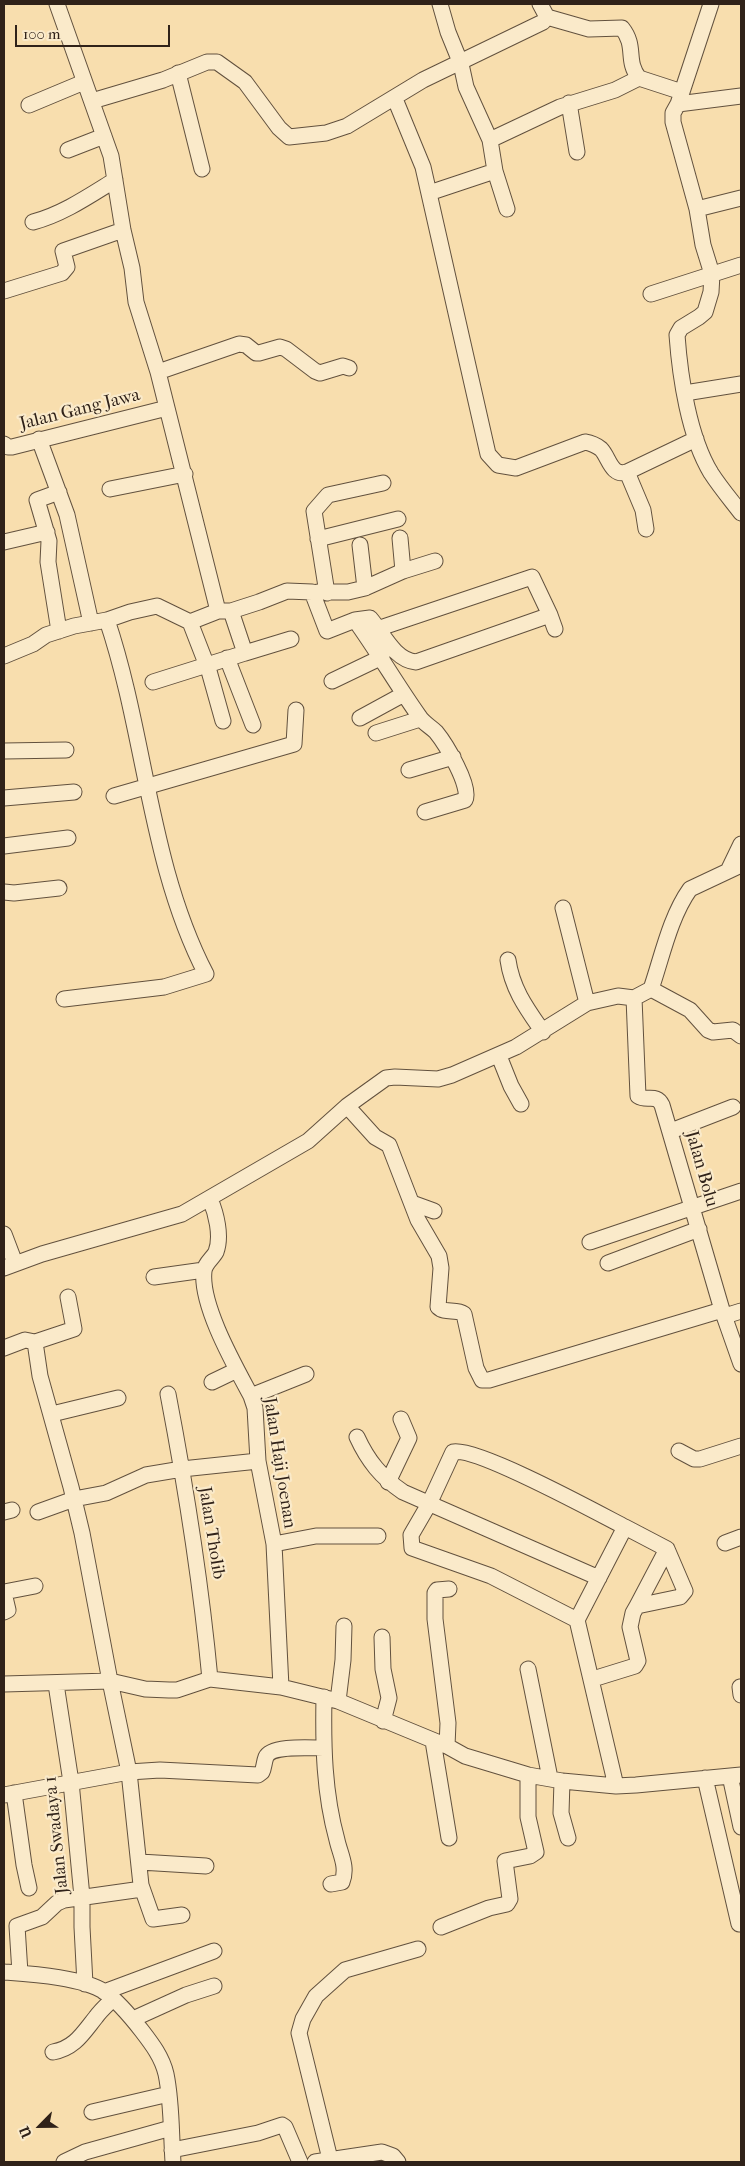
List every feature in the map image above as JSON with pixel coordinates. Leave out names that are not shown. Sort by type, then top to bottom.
[{"type":"street","points":[[57,4],[111,156],[138,309],[158,372],[224,611],[245,653]]},
{"type":"street","points":[[440,4],[448,32],[461,64],[466,87],[490,140],[495,172],[507,209]]},
{"type":"street","points":[[712,4],[680,98],[673,113],[673,122],[697,208],[703,245],[712,274],[711,292],[705,312],[681,328],[677,335],[685,393],[696,440],[711,473],[741,513]]},
{"type":"street","points":[[92,101],[163,80],[207,62],[217,62],[245,82],[279,128],[289,137],[338,130],[395,99],[423,80],[461,64],[535,26],[544,10],[589,29],[622,28],[630,42],[630,61],[639,78],[680,98],[741,96]]},
{"type":"street","points":[[178,73],[202,169]]},
{"type":"street","points":[[490,140],[569,103],[615,90],[639,78]]},
{"type":"street","points":[[29,105],[84,82]]},
{"type":"street","points":[[395,99],[423,167],[488,454],[498,465],[516,468],[585,442],[599,448],[612,468],[618,472],[627,472],[696,440]]},
{"type":"street","points":[[569,103],[577,152]]},
{"type":"street","points":[[68,150],[104,136]]},
{"type":"street","points":[[429,193],[495,172]]},
{"type":"street","points":[[33,222],[46,218],[86,198],[115,180]]},
{"type":"street","points":[[697,208],[741,198]]},
{"type":"street","points":[[4,291],[62,273],[66,269],[63,254],[66,249],[123,230]]},
{"type":"street","points":[[650,294],[741,265]]},
{"type":"street","points":[[158,372],[239,344],[246,345],[256,353],[280,347],[286,349],[320,373],[343,366],[349,368]]},
{"type":"street","points":[[685,393],[741,384]]},
{"type":"street","name":"Jalan Gang Jawa","points":[[4,444],[8,447],[167,408]]},
{"type":"street","points":[[39,439],[67,515],[91,623]]},
{"type":"street","points":[[627,472],[643,510],[646,529]]},
{"type":"street","points":[[110,490],[185,474]]},
{"type":"street","points":[[327,592],[314,511],[328,496],[383,483]]},
{"type":"street","points":[[58,492],[37,500],[50,548],[48,562],[59,631]]},
{"type":"street","points":[[318,538],[398,519]]},
{"type":"street","points":[[4,542],[46,532]]},
{"type":"street","points":[[400,538],[403,571]]},
{"type":"street","points":[[360,545],[366,588]]},
{"type":"street","points":[[190,622],[259,602],[287,591],[348,592],[366,588],[403,571],[435,561]]},
{"type":"street","points":[[312,592],[327,631],[355,620],[370,618],[380,628],[403,659],[416,662],[552,622],[532,576],[380,628]]},
{"type":"street","points":[[4,656],[33,644],[46,635],[157,606],[190,622],[207,666],[223,721]]},
{"type":"street","points":[[64,999],[164,987],[206,974],[173,896],[146,786],[120,658],[107,620]]},
{"type":"street","points":[[355,620],[382,657],[420,719],[436,732],[453,757],[467,798],[462,802],[425,812]]},
{"type":"street","points":[[153,682],[291,639]]},
{"type":"street","points":[[332,681],[382,657]]},
{"type":"street","points":[[227,658],[253,725]]},
{"type":"street","points":[[360,718],[404,694]]},
{"type":"street","points":[[114,796],[294,744],[296,710]]},
{"type":"street","points":[[376,733],[420,719]]},
{"type":"street","points":[[4,751],[66,750]]},
{"type":"street","points":[[409,770],[453,757]]},
{"type":"street","points":[[4,798],[74,792]]},
{"type":"street","points":[[4,846],[68,838]]},
{"type":"street","points":[[4,1234],[10,1265],[182,1214],[308,1141],[347,1106],[386,1078],[438,1078],[452,1075],[499,1056],[543,1032],[587,1003],[618,996],[634,998],[651,989],[675,919],[686,894],[690,889],[735,868],[741,844]]},
{"type":"street","points":[[4,892],[14,894],[59,888]]},
{"type":"street","points":[[563,908],[587,1003]]},
{"type":"street","points":[[508,960],[510,974],[516,990],[543,1032]]},
{"type":"street","points":[[651,989],[690,1010],[708,1030],[713,1032],[733,1030],[741,1036]]},
{"type":"street","name":"Jalan Bolu","points":[[634,998],[636,1090],[640,1098],[660,1100],[671,1131],[723,1313],[741,1364]]},
{"type":"street","points":[[499,1056],[510,1086],[521,1104]]},
{"type":"street","points":[[347,1106],[375,1137],[389,1145],[418,1220],[441,1262],[438,1307],[443,1311],[461,1312],[464,1314],[476,1368],[479,1377],[485,1381],[723,1313],[741,1310]]},
{"type":"street","points":[[671,1131],[733,1107]]},
{"type":"street","points":[[590,1242],[637,1228],[741,1191]]},
{"type":"street","points":[[154,1277],[204,1270],[215,1253],[217,1246],[215,1210],[210,1199]]},
{"type":"street","points":[[412,1203],[434,1211]]},
{"type":"street","points":[[608,1263],[698,1229]]},
{"type":"street","name":"Jalan Haji Joenan","points":[[204,1270],[211,1314],[255,1408],[258,1461],[274,1544],[281,1687]]},
{"type":"street","points":[[4,1348],[25,1340],[35,1342],[74,1329],[68,1297]]},
{"type":"street","points":[[35,1342],[40,1376],[52,1414],[74,1500],[129,1772],[142,1889],[153,1920],[182,1915]]},
{"type":"street","points":[[212,1382],[237,1370]]},
{"type":"street","points":[[251,1396],[306,1374]]},
{"type":"street","name":"Jalan Tholib","points":[[168,1394],[204,1608],[210,1679]]},
{"type":"street","points":[[52,1414],[118,1398]]},
{"type":"street","points":[[388,1482],[408,1438],[401,1418]]},
{"type":"street","points":[[357,1437],[366,1456],[378,1472],[388,1482],[403,1492],[599,1578]]},
{"type":"street","points":[[679,1451],[694,1459],[700,1459],[741,1446]]},
{"type":"street","points":[[578,1620],[490,1576],[412,1548],[411,1535],[430,1504],[453,1452],[467,1452],[541,1484],[667,1549],[681,1578],[683,1594],[680,1597],[637,1606]]},
{"type":"street","points":[[38,1512],[74,1500],[106,1493],[146,1475],[258,1461]]},
{"type":"street","points":[[616,1786],[578,1620],[624,1527]]},
{"type":"street","points":[[274,1544],[316,1536],[378,1536]]},
{"type":"street","points":[[725,1543],[741,1537]]},
{"type":"street","points":[[593,1679],[635,1666],[638,1662],[630,1622],[667,1549]]},
{"type":"street","points":[[4,1612],[8,1610],[4,1592],[35,1586]]},
{"type":"street","points":[[447,1746],[446,1699],[435,1619],[435,1593],[437,1590],[449,1590]]},
{"type":"street","points":[[332,1884],[342,1882],[344,1865],[329,1811],[322,1748],[331,1699],[343,1660],[344,1626]]},
{"type":"street","points":[[382,1637],[383,1670],[389,1698],[383,1721]]},
{"type":"street","points":[[528,1669],[556,1780],[561,1813],[568,1838]]},
{"type":"street","points":[[4,1684],[110,1681],[145,1689],[178,1690],[210,1679],[281,1687],[331,1699],[447,1746],[465,1756],[528,1775],[616,1786],[736,1775],[741,1827]]},
{"type":"street","name":"Jalan Swadaya 1","points":[[56,1684],[71,1782],[82,1897],[85,1984]]},
{"type":"street","points":[[433,1741],[449,1838]]},
{"type":"street","points":[[29,1888],[9,1794],[129,1772],[160,1770],[258,1775],[262,1772],[266,1756],[271,1752],[279,1749],[322,1748]]},
{"type":"street","points":[[441,1927],[489,1908],[507,1904],[510,1899],[505,1861],[530,1856],[536,1852],[528,1817],[528,1775]]},
{"type":"street","points":[[706,1778],[738,1924]]},
{"type":"street","points":[[140,1862],[206,1866]]},
{"type":"street","points":[[20,1973],[17,1926],[42,1917],[57,1903],[82,1897],[142,1889]]},
{"type":"street","points":[[398,2162],[393,2156],[382,2152],[323,2161],[299,2033],[303,2019],[316,1996],[345,1970],[418,1949]]},
{"type":"street","points":[[53,2052],[65,2050],[81,2037],[108,1995],[214,1951]]},
{"type":"street","points":[[4,1972],[36,1974],[85,1984],[108,1995],[133,2019],[156,2050],[162,2062],[169,2094],[172,2156],[282,2125],[285,2127],[300,2162]]},
{"type":"street","points":[[133,2019],[186,1995],[214,1986]]},
{"type":"street","points":[[92,2112],[169,2094]]},
{"type":"street","points":[[64,2162],[85,2152],[171,2128]]}]
